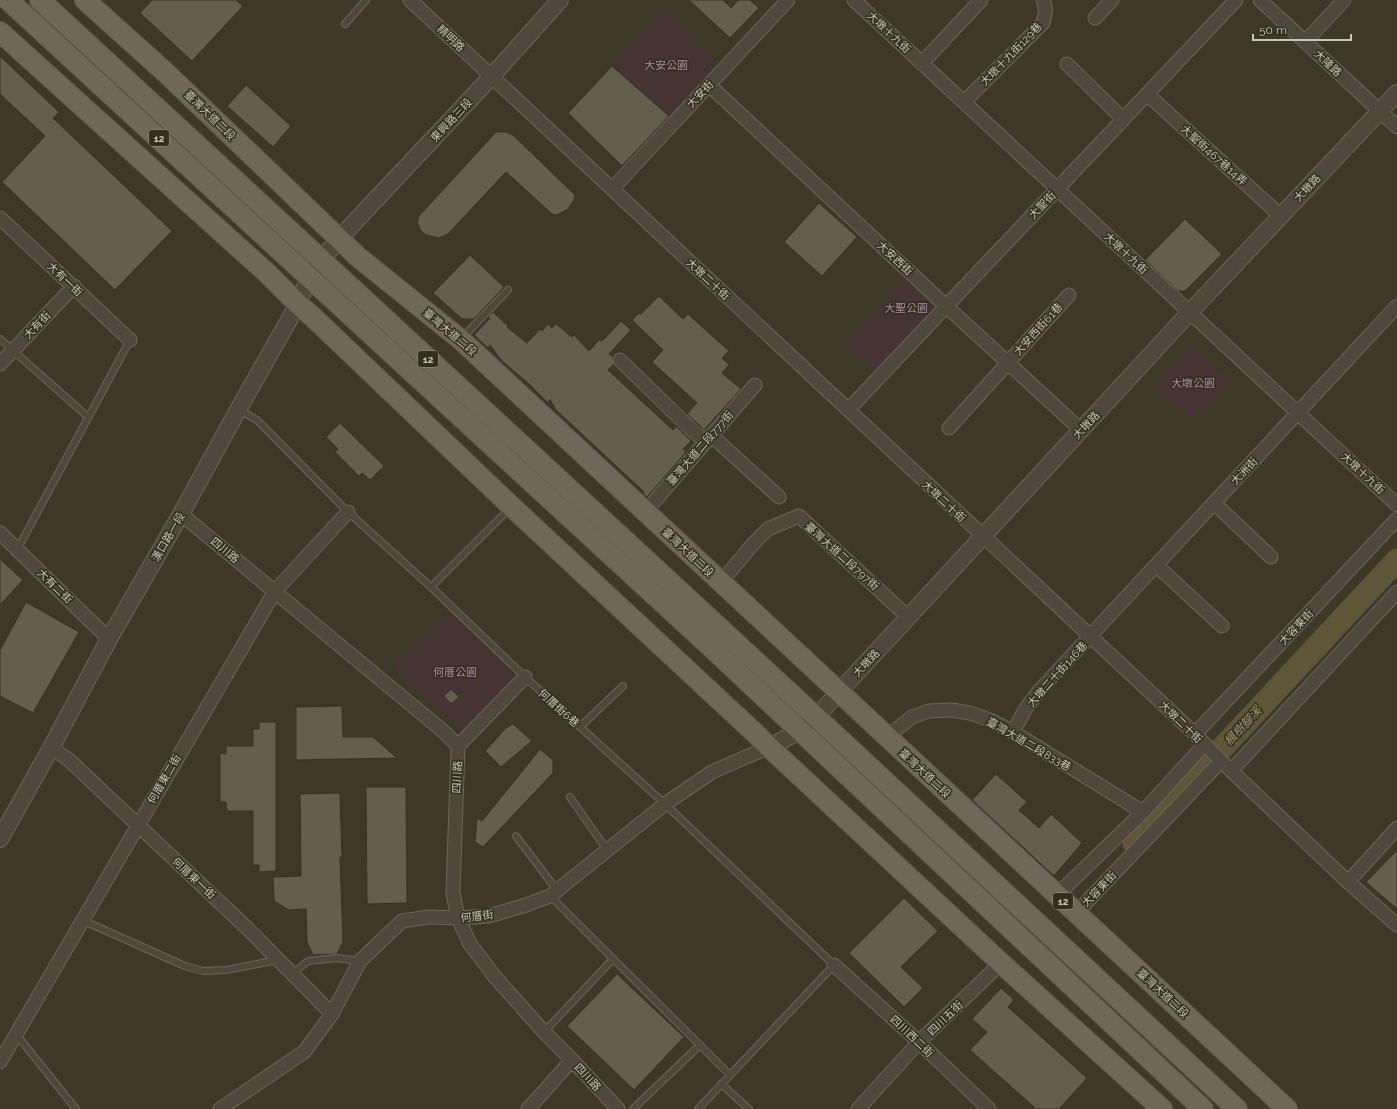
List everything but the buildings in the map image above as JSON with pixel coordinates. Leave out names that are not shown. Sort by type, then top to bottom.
[{"type":"main road","name":"12","points":[[8,0],[714,650],[1203,1109]]},
{"type":"main road","name":"12","points":[[40,0],[816,717],[1236,1109]]},
{"type":"main road","name":"臺灣大道二段","points":[[85,0],[165,72],[340,238],[358,257],[460,339],[1287,1109]]},
{"type":"main road","name":"12","points":[[0,32],[268,274],[511,506],[757,735],[768,747],[1001,963],[1162,1109]]},
{"type":"street","name":"精明路","points":[[410,0],[492,76]]},
{"type":"street","name":"東興路三段","points":[[340,238],[492,76],[560,0]]},
{"type":"street","name":"大安街","points":[[612,189],[788,0]]},
{"type":"street","name":"大墩十九街","points":[[854,0],[1397,505]]},
{"type":"street","points":[[922,62],[981,0]]},
{"type":"street","name":"大墩十九街129巷","points":[[964,102],[1043,23],[1046,14],[1043,0]]},
{"type":"street","points":[[1096,18],[1112,0]]},
{"type":"street","name":"大聖街","points":[[848,410],[1236,0]]},
{"type":"street","name":"大隆路","points":[[1260,0],[1397,127]]},
{"type":"street","points":[[1305,42],[1344,0]]},
{"type":"street","points":[[1067,64],[1123,119]]},
{"type":"street","name":"大墩二十街","points":[[492,76],[1195,734],[1221,761],[1348,882],[1397,925]]},
{"type":"street","name":"大安西街","points":[[709,85],[1081,430]]},
{"type":"street","name":"大墩路","points":[[768,747],[800,731],[816,717],[1190,312],[1397,93]]},
{"type":"street","name":"大聖街467巷14弄","points":[[1147,94],[1281,216]]},
{"type":"street","name":"大有一街","points":[[0,218],[130,340]]},
{"type":"street","name":"漢口路一段","points":[[0,839],[51,748],[109,639],[182,514],[238,410],[298,304],[309,278],[340,238]]},
{"type":"street","name":"大有街","points":[[0,364],[74,286]]},
{"type":"street","name":"大安西街61巷","points":[[949,428],[1069,296]]},
{"type":"street","name":"大洲街","points":[[1090,636],[1397,306]]},
{"type":"street","points":[[620,360],[697,435],[709,438],[779,496]]},
{"type":"street","name":"臺灣大道二段777街","points":[[645,512],[755,385]]},
{"type":"street","points":[[1214,503],[1271,557]]},
{"type":"street","name":"何厝東二街","points":[[0,1062],[274,591],[348,512]]},
{"type":"street","name":"四川路","points":[[182,514],[443,731],[458,746],[453,892],[458,918],[470,944],[494,977],[544,1032],[618,1109]]},
{"type":"street","name":"臺灣大道二段797街","points":[[721,582],[753,544],[768,529],[798,516],[908,617]]},
{"type":"street","name":"大容東街","points":[[1195,734],[1397,519]]},
{"type":"street","name":"大有二街","points":[[0,533],[109,639]]},
{"type":"street","points":[[1156,565],[1222,626]]},
{"type":"street","points":[[1232,770],[1397,592]]},
{"type":"street","name":"大墩二十街146巷","points":[[1013,732],[1026,708],[1039,691],[1090,636]]},
{"type":"street","points":[[458,746],[525,677]]},
{"type":"street","name":"臺灣大道二段833巷","points":[[887,737],[912,718],[929,711],[951,710],[970,713],[990,720],[1013,732],[1143,812]]},
{"type":"street","points":[[1057,895],[1143,812],[1204,744]]},
{"type":"street","name":"何厝街","points":[[220,1109],[304,1052],[332,1014],[360,961],[402,921],[430,917],[458,918],[489,916],[526,905],[553,892],[665,804],[712,772],[768,747]]},
{"type":"street","name":"何厝東一街","points":[[51,748],[68,759],[247,928],[332,1014]]},
{"type":"street","name":"大容東街","points":[[1076,913],[1221,761]]},
{"type":"street","points":[[1348,882],[1397,828]]},
{"type":"street","name":"四川五街","points":[[858,1109],[919,1042],[1001,963]]},
{"type":"street","name":"四川西二街","points":[[834,965],[919,1042],[989,1109]]},
{"type":"street","points":[[528,1109],[572,1060]]},
{"type":"lane","points":[[345,24],[366,0]]},
{"type":"lane","points":[[460,339],[508,290]]},
{"type":"lane","points":[[0,339],[88,417]]},
{"type":"lane","points":[[17,550],[130,340]]},
{"type":"lane","name":"何厝街6巷","points":[[238,410],[257,420],[348,512],[525,677],[665,804],[834,965]]},
{"type":"lane","points":[[431,588],[511,506]]},
{"type":"lane","points":[[580,727],[624,686]]},
{"type":"lane","points":[[570,797],[607,850]]},
{"type":"lane","points":[[516,836],[553,892],[613,959],[730,1075]]},
{"type":"lane","points":[[82,920],[185,966],[203,971],[226,970],[278,960]]},
{"type":"lane","points":[[292,974],[308,961],[336,958],[360,961]]},
{"type":"lane","points":[[544,1032],[613,959]]},
{"type":"lane","points":[[698,1109],[834,965]]},
{"type":"lane","points":[[16,1034],[76,1109]]},
{"type":"lane","points":[[633,1109],[700,1045]]},
{"type":"lane","points":[[721,1084],[749,1109]]},
{"type":"green space","name":"大安公園","points":[[663,12],[721,64],[669,118],[612,64]]},
{"type":"green space","name":"大聖公園","points":[[905,280],[935,306],[874,371],[845,345]]},
{"type":"green space","name":"大墩公園","points":[[1192,347],[1230,380],[1192,419],[1155,387]]},
{"type":"green space","name":"何厝公園","points":[[448,613],[518,679],[467,731],[459,729],[394,668]]},
{"type":"waterway","name":"楓樹腳溪","points":[[1134,843],[1397,560]]}]
